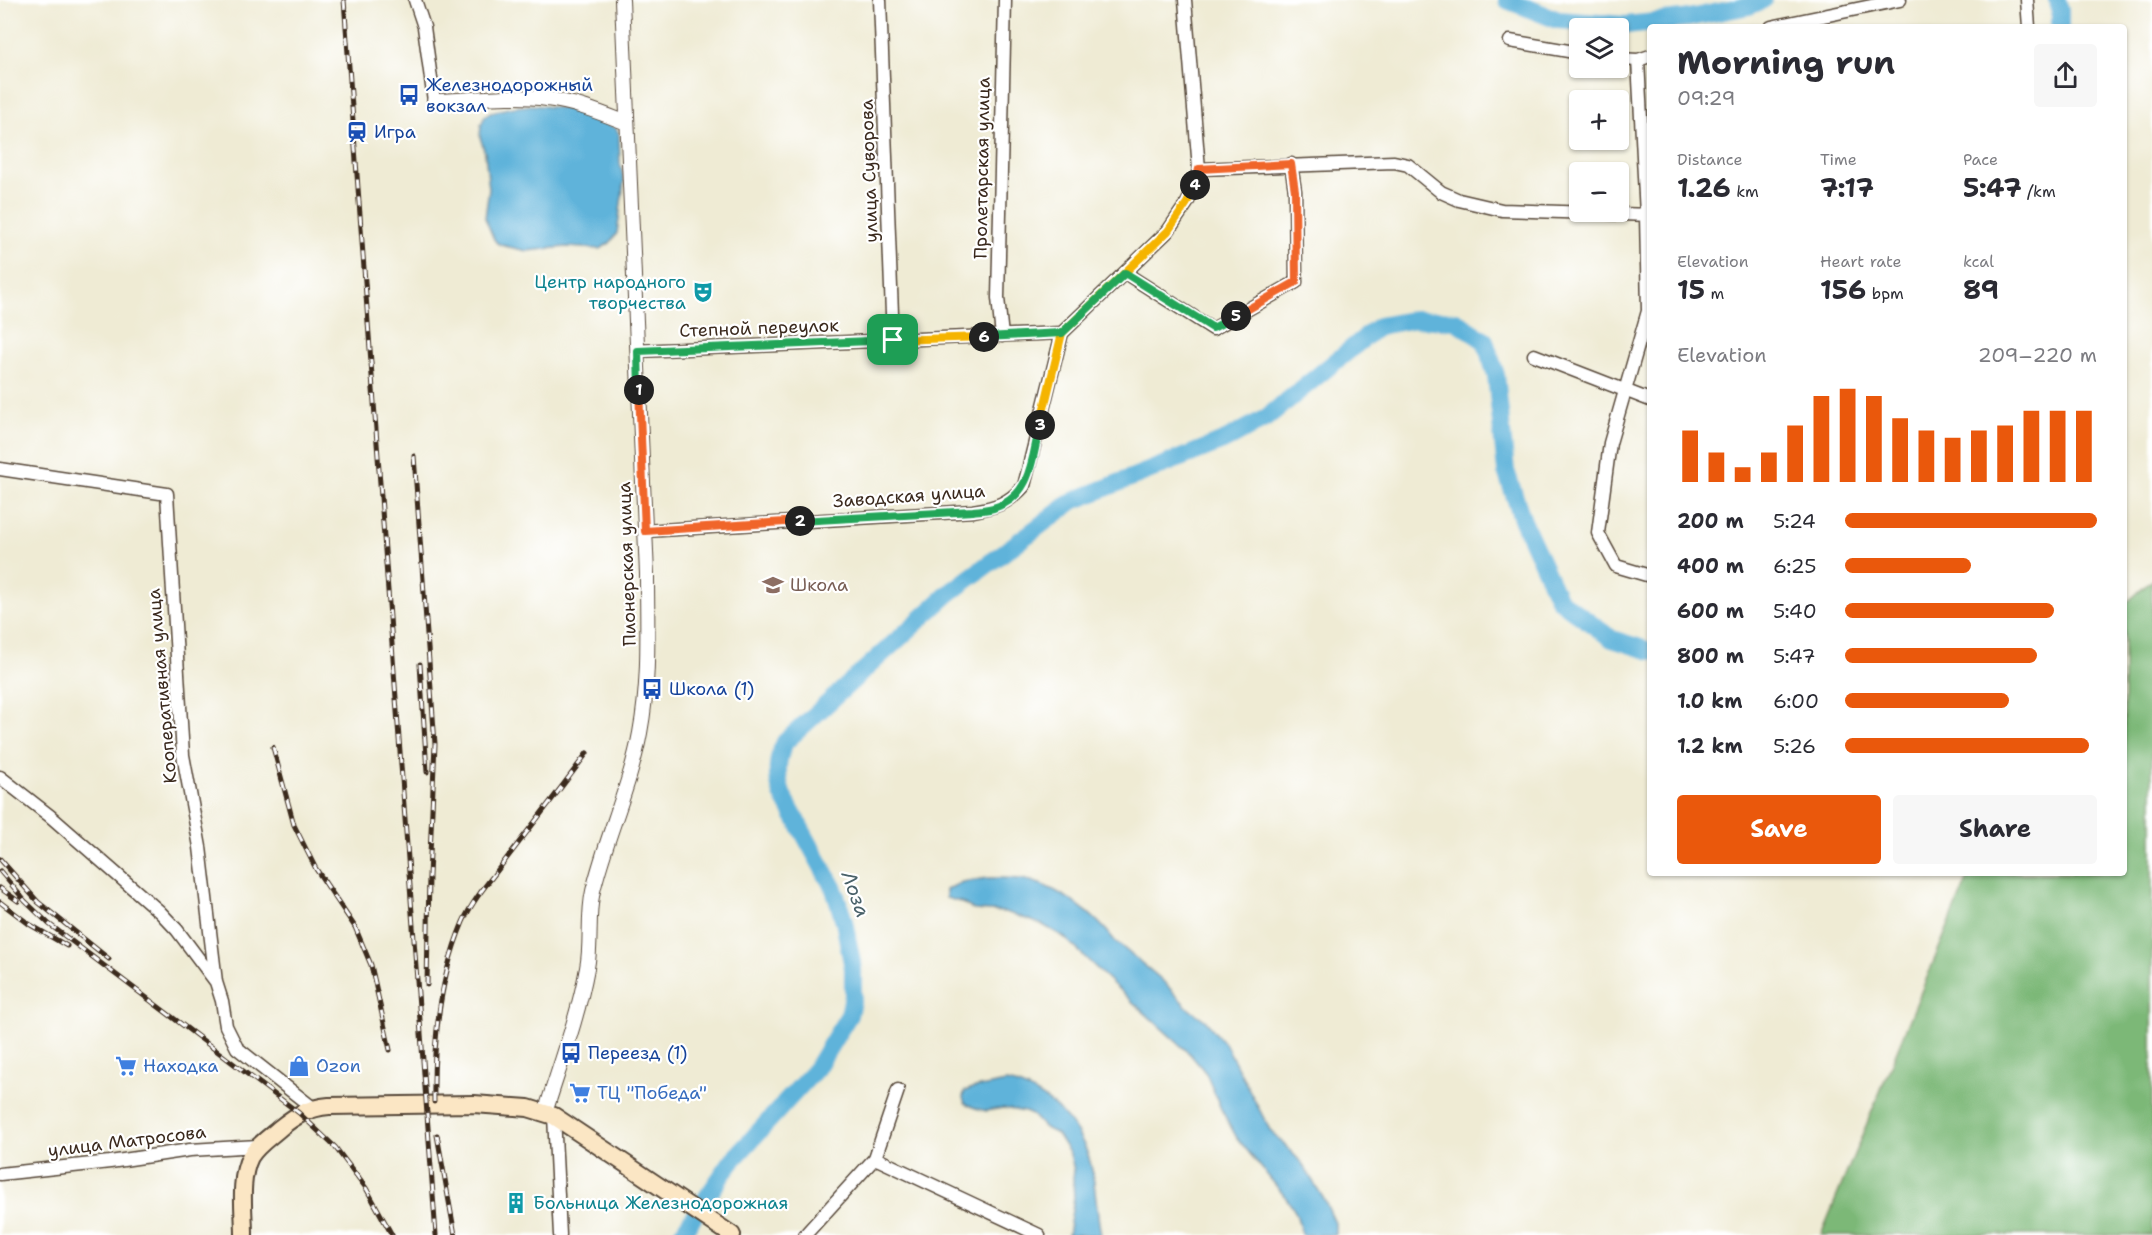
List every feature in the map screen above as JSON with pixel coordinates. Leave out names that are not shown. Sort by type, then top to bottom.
[{"type":"main road","points":[[243,1235],[245,1176],[251,1156],[258,1146],[299,1113],[313,1108],[434,1103],[528,1108],[550,1114],[732,1235]]},
{"type":"street","points":[[415,0],[424,27],[434,101],[531,97],[550,99],[627,123]]},
{"type":"street","name":"Пионерская улица","points":[[550,1114],[587,967],[588,932],[595,885],[634,756],[646,697],[648,653],[645,531],[622,0]]},
{"type":"street","name":"улица Суворова","points":[[880,0],[893,340]]},
{"type":"street","name":"Пролетарская улица","points":[[1002,336],[998,298],[1005,0]]},
{"type":"street","points":[[1062,333],[1168,231],[1194,189],[1199,169],[1185,0]]},
{"type":"street","points":[[1785,24],[1900,0]]},
{"type":"street","points":[[2027,0],[2029,24]]},
{"type":"street","points":[[1510,41],[1569,51]]},
{"type":"street","points":[[1629,59],[1644,58],[1647,176]]},
{"type":"street","points":[[1199,169],[1394,162],[1408,165],[1441,192],[1482,207],[1503,210],[1647,215]]},
{"type":"street","points":[[1125,273],[1213,328],[1296,282],[1295,191],[1291,164]]},
{"type":"street","points":[[1647,314],[1610,443],[1598,533],[1616,566],[1647,575]]},
{"type":"street","name":"Степной переулок","points":[[638,351],[1062,333]]},
{"type":"street","name":"Заводская улица","points":[[645,531],[973,511],[996,507],[1014,498],[1024,486],[1062,333]]},
{"type":"street","points":[[1534,355],[1647,399]]},
{"type":"street","name":"Кооперативная улица","points":[[0,469],[167,494],[183,755],[200,847],[216,982]]},
{"type":"street","points":[[0,777],[50,816],[160,912],[177,930],[216,982],[226,1026],[237,1048],[313,1108]]},
{"type":"street","points":[[805,1235],[875,1158],[898,1090]]},
{"type":"street","points":[[550,1114],[560,1235]]},
{"type":"street","name":"улица Матросова","points":[[0,1174],[110,1162],[190,1150],[258,1146]]},
{"type":"street","points":[[875,1158],[1039,1235]]},
{"type":"green space","points":[[2152,580],[2152,1235],[1821,1235],[1969,876],[2127,876],[2127,602]]},
{"type":"water","points":[[532,105],[570,109],[616,128],[619,134],[620,163],[624,181],[617,233],[610,243],[600,249],[566,247],[527,251],[505,246],[494,239],[485,218],[489,189],[485,153],[480,137],[481,125],[485,116],[490,113]]},
{"type":"water","points":[[988,878],[1015,878],[1031,881],[1066,897],[1088,913],[1115,941],[1161,979],[1189,1009],[1205,1020],[1227,1047],[1270,1130],[1301,1162],[1324,1199],[1335,1223],[1335,1235],[1302,1235],[1296,1213],[1287,1199],[1237,1138],[1221,1109],[1206,1073],[1190,1054],[1064,937],[1043,925],[1021,917],[1005,912],[974,910],[961,902],[946,898],[946,890],[962,882]]},
{"type":"water","points":[[1006,1082],[1021,1086],[1050,1102],[1062,1113],[1081,1140],[1092,1170],[1101,1235],[1068,1235],[1074,1198],[1074,1170],[1070,1154],[1057,1134],[1043,1127],[1032,1115],[1025,1112],[1003,1108],[986,1111],[965,1103],[964,1092]]},
{"type":"waterway","points":[[1507,0],[1558,20],[1626,25],[1683,19],[1749,6],[1763,0]]},
{"type":"waterway","points":[[2057,0],[2060,9],[2060,24]]},
{"type":"waterway","name":"Лоза","points":[[681,1235],[731,1162],[816,1069],[849,1015],[853,996],[853,968],[844,921],[834,889],[782,794],[778,768],[785,742],[948,594],[1073,501],[1228,439],[1266,418],[1379,326],[1416,319],[1456,321],[1485,341],[1496,375],[1506,471],[1523,521],[1559,600],[1612,639],[1647,650]]},
{"type":"railway","points":[[344,0],[436,1235]]},
{"type":"railway","points":[[414,456],[435,744],[427,985]]},
{"type":"railway","points":[[420,664],[427,772]]},
{"type":"railway","points":[[273,747],[294,825],[316,869],[355,927],[371,965],[390,1050]]},
{"type":"railway","points":[[434,1102],[439,1010],[448,966],[463,922],[483,889],[587,753]]},
{"type":"railway","points":[[0,859],[38,902],[109,959]]},
{"type":"railway","points":[[0,871],[25,901],[49,924],[299,1113],[335,1147],[366,1188],[392,1235]]},
{"type":"railway","points":[[0,888],[18,901]]},
{"type":"railway","points":[[0,902],[29,924],[67,946]]},
{"type":"railway","points":[[437,1135],[455,1235]]},
{"type":"place","name":"Железнодорожный вокзал","points":[[409,95]]},
{"type":"place","name":"Игра","points":[[357,132]]},
{"type":"place","name":"Центр народного творчества","points":[[703,292]]},
{"type":"place","name":"Школа","points":[[773,585]]},
{"type":"place","name":"Школа (1)","points":[[652,689]]},
{"type":"place","name":"Переезд (1)","points":[[571,1053]]},
{"type":"place","name":"Находка","points":[[126,1066]]},
{"type":"place","name":"Ozon","points":[[299,1066]]},
{"type":"place","name":"ТЦ \"Победа\"","points":[[580,1093]]},
{"type":"place","name":"Больница Железнодорожная","points":[[516,1203]]},
{"type":"route","points":[[893,340],[638,351],[645,531],[973,511],[996,507],[1014,498],[1024,486],[1062,333],[1168,231],[1187,203],[1194,189],[1199,169],[1291,164],[1295,191],[1296,282],[1213,328],[1125,273],[1062,333],[893,340]]}]
